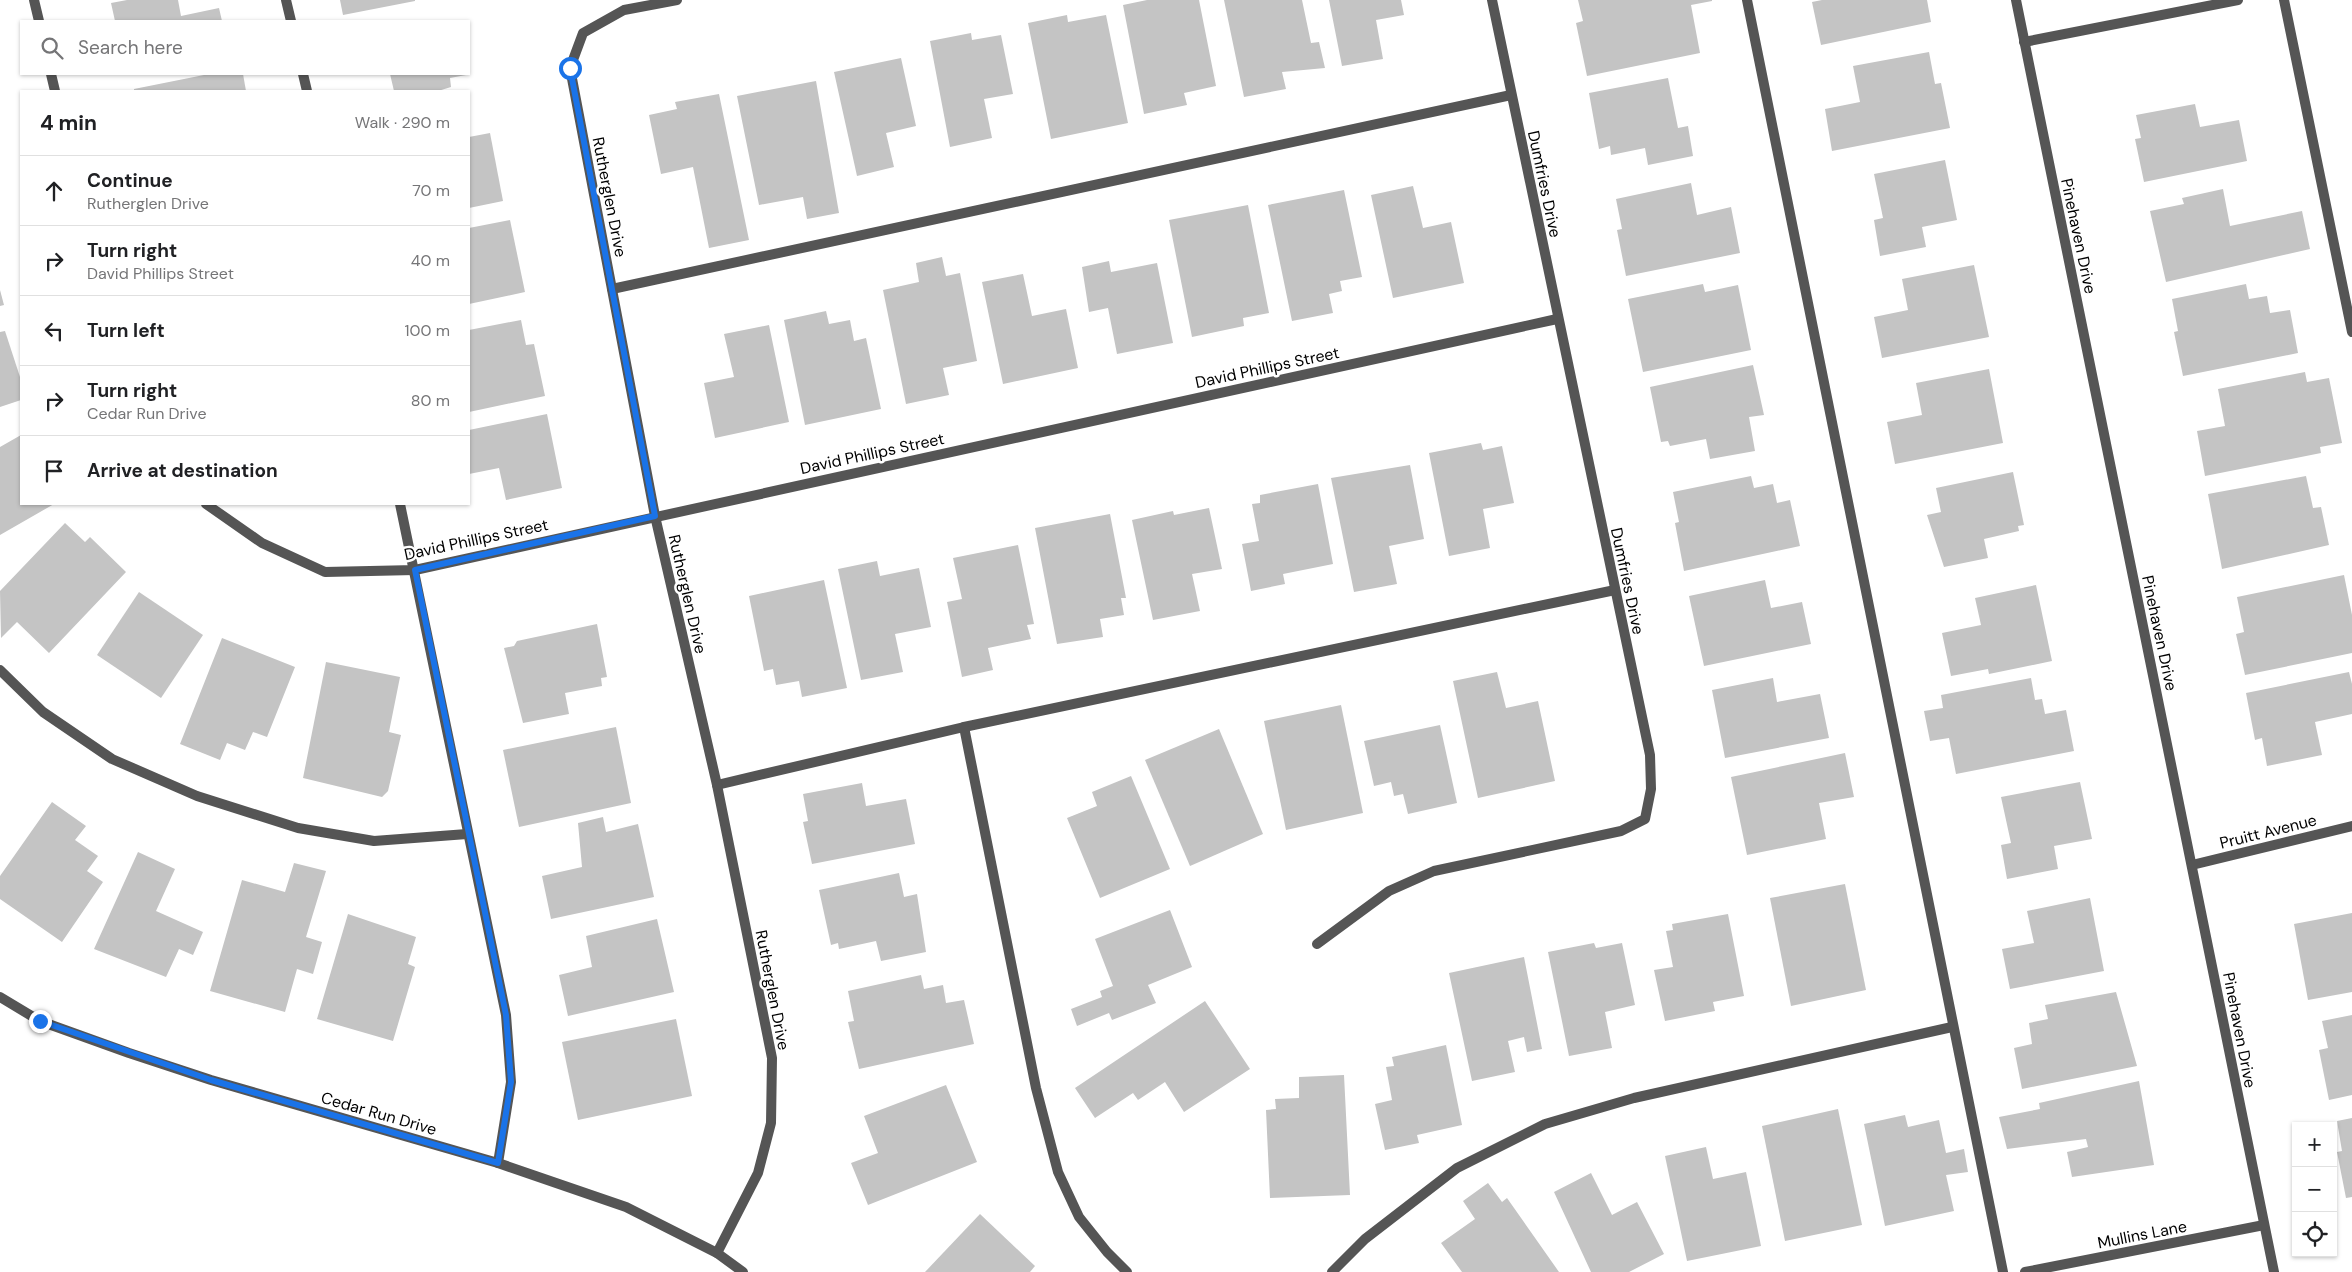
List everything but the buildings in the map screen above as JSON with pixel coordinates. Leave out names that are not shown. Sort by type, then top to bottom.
[{"type":"street","points":[[34,0],[39,20]]},
{"type":"street","points":[[286,0],[291,20]]},
{"type":"street","name":"Rutherglen Drive","points":[[677,0],[624,10],[583,34],[570,68],[655,516],[717,785],[772,1058],[770,1123],[758,1173],[717,1253]]},
{"type":"street","name":"Dumfries Drive","points":[[1317,944],[1389,891],[1434,871],[1621,831],[1645,819],[1651,788],[1650,755],[1557,319],[1492,0]]},
{"type":"street","points":[[1747,0],[1952,1027],[2003,1272]]},
{"type":"street","name":"Pinehaven Drive","points":[[2016,0],[2274,1272]]},
{"type":"street","points":[[2024,42],[2238,0]]},
{"type":"street","points":[[2284,0],[2352,332]]},
{"type":"street","points":[[51,75],[55,90]]},
{"type":"street","points":[[303,75],[307,90]]},
{"type":"street","points":[[612,289],[1511,95]]},
{"type":"street","name":"David Phillips Street","points":[[207,505],[262,543],[325,572],[415,570],[1557,319]]},
{"type":"street","points":[[400,505],[506,1015],[511,1082],[498,1163]]},
{"type":"street","points":[[717,785],[964,727],[1615,590]]},
{"type":"street","points":[[0,670],[43,712],[112,759],[197,796],[298,828],[374,841],[467,834]]},
{"type":"street","points":[[964,727],[1036,1088],[1058,1172],[1079,1217],[1107,1252],[1127,1272]]},
{"type":"street","name":"Pruitt Avenue","points":[[2192,865],[2352,826]]},
{"type":"street","name":"Cedar Run Drive","points":[[0,997],[40,1021],[129,1053],[211,1080],[498,1163],[626,1207],[717,1253],[743,1272]]},
{"type":"street","points":[[1332,1272],[1365,1239],[1458,1168],[1546,1124],[1634,1098],[1952,1027]]},
{"type":"street","name":"Mullins Lane","points":[[2026,1272],[2264,1225]]},
{"type":"route","points":[[40,1021],[211,1080],[498,1163],[511,1082],[506,1015],[467,834],[415,570],[655,516],[570,68]]}]
